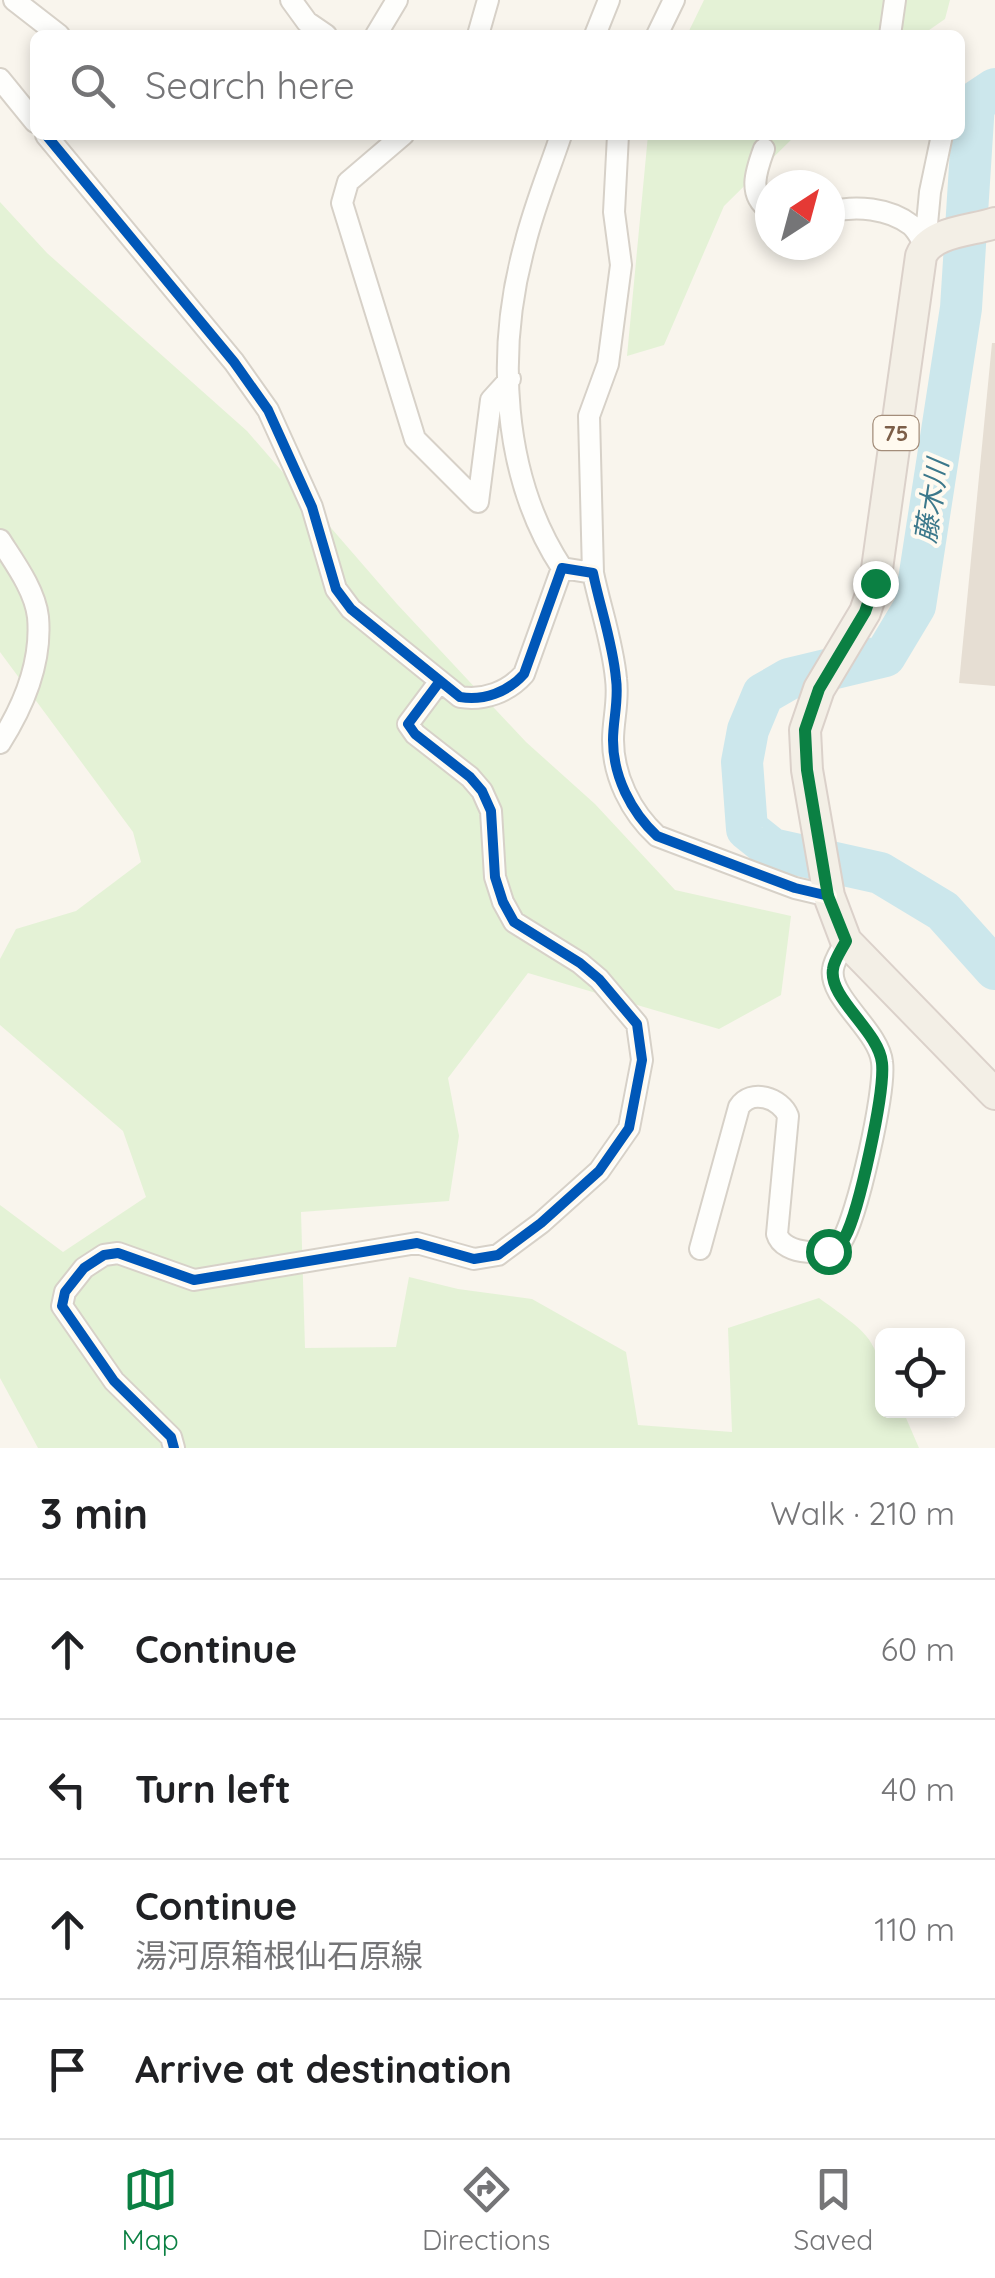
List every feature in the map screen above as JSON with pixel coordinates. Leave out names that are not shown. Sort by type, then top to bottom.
[{"type":"main road","points":[[931,242],[993,224]]},
{"type":"main road","name":"75","points":[[931,242],[921,256],[875,583],[865,612],[819,689],[805,730],[807,770],[827,886],[846,941],[995,1094]]},
{"type":"street","points":[[14,0],[52,30]]},
{"type":"street","points":[[291,0],[317,30]]},
{"type":"street","points":[[379,30],[397,0]]},
{"type":"street","points":[[479,30],[488,0]]},
{"type":"street","points":[[597,30],[609,0]]},
{"type":"street","points":[[659,30],[674,0]]},
{"type":"street","points":[[891,30],[895,0]]},
{"type":"street","points":[[0,79],[30,116]]},
{"type":"street","points":[[50,140],[234,362],[268,410],[312,507],[336,589],[350,609],[460,696],[472,699],[498,693],[524,674],[562,568]]},
{"type":"street","points":[[397,140],[348,182],[342,203],[415,439],[478,502],[491,400],[510,380]]},
{"type":"street","points":[[559,140],[517,276],[511,324],[510,430],[521,483],[546,543],[562,568],[592,573]]},
{"type":"street","points":[[618,140],[614,212],[621,266],[608,364],[589,416],[592,573],[616,676],[613,742],[617,770],[628,800],[643,823],[658,836],[795,888],[827,886]]},
{"type":"street","points":[[931,242],[930,192],[941,140]]},
{"type":"street","points":[[756,170],[764,149]]},
{"type":"street","points":[[845,208],[866,208],[891,216],[912,226],[931,242]]},
{"type":"street","points":[[0,540],[22,574],[38,616],[34,665],[19,714],[0,743]]},
{"type":"street","points":[[174,1448],[170,1437],[114,1381],[62,1306],[65,1292],[84,1268],[104,1255],[118,1253],[194,1280],[417,1243],[474,1259],[498,1255],[599,1171],[629,1128],[642,1060],[637,1024],[600,979],[562,950],[514,922],[502,902],[495,877],[491,811],[482,791],[408,724],[440,681]]},
{"type":"street","points":[[700,1250],[739,1107],[751,1096],[777,1101],[784,1105],[788,1116],[777,1234],[780,1243],[787,1249],[828,1251],[837,1248],[846,1235],[862,1186],[882,1060],[875,1040],[835,986],[832,969],[846,941]]},
{"type":"green space","points":[[704,0],[950,0],[945,19],[929,30],[689,30]]},
{"type":"green space","points":[[648,140],[791,140],[761,170],[755,170],[755,175],[724,206],[664,345],[627,356]]},
{"type":"green space","points":[[0,202],[47,253],[247,431],[397,604],[526,742],[595,804],[675,890],[791,916],[781,995],[719,1029],[528,973],[448,1078],[459,1136],[449,1201],[301,1212],[305,1348],[396,1347],[409,1277],[458,1289],[532,1299],[626,1352],[638,1425],[732,1432],[728,1328],[819,1298],[863,1333],[875,1350],[875,1418],[906,1418],[919,1448],[38,1448],[0,1378],[0,1205],[63,1252],[146,1197],[123,1131],[0,1025],[0,959],[16,929],[76,911],[141,862],[133,832],[0,652]]},
{"type":"building","points":[[995,343],[995,686],[959,683]]},
{"type":"waterway","name":"藤木川","points":[[995,89],[974,103],[961,308],[915,606],[885,656],[789,679],[763,694],[748,730],[742,762],[747,829],[772,849],[880,873],[943,911],[995,969]]},
{"type":"cycle path","points":[[50,140],[234,362],[268,410],[312,507],[336,589],[351,609],[460,697],[478,698],[503,690],[524,674],[562,568],[593,573],[614,666],[616,767],[639,816],[657,836],[795,888],[829,896]]},
{"type":"cycle path","points":[[174,1448],[171,1437],[114,1381],[62,1306],[65,1292],[84,1268],[104,1255],[118,1253],[194,1280],[417,1243],[474,1259],[498,1255],[599,1171],[629,1128],[642,1060],[637,1024],[580,963],[514,922],[495,877],[491,811],[482,791],[408,724],[440,681]]},
{"type":"route","points":[[828,1251],[837,1248],[846,1235],[862,1186],[882,1060],[875,1040],[835,986],[832,969],[846,941],[828,896],[807,770],[805,730],[819,689],[865,612],[875,583]]}]
